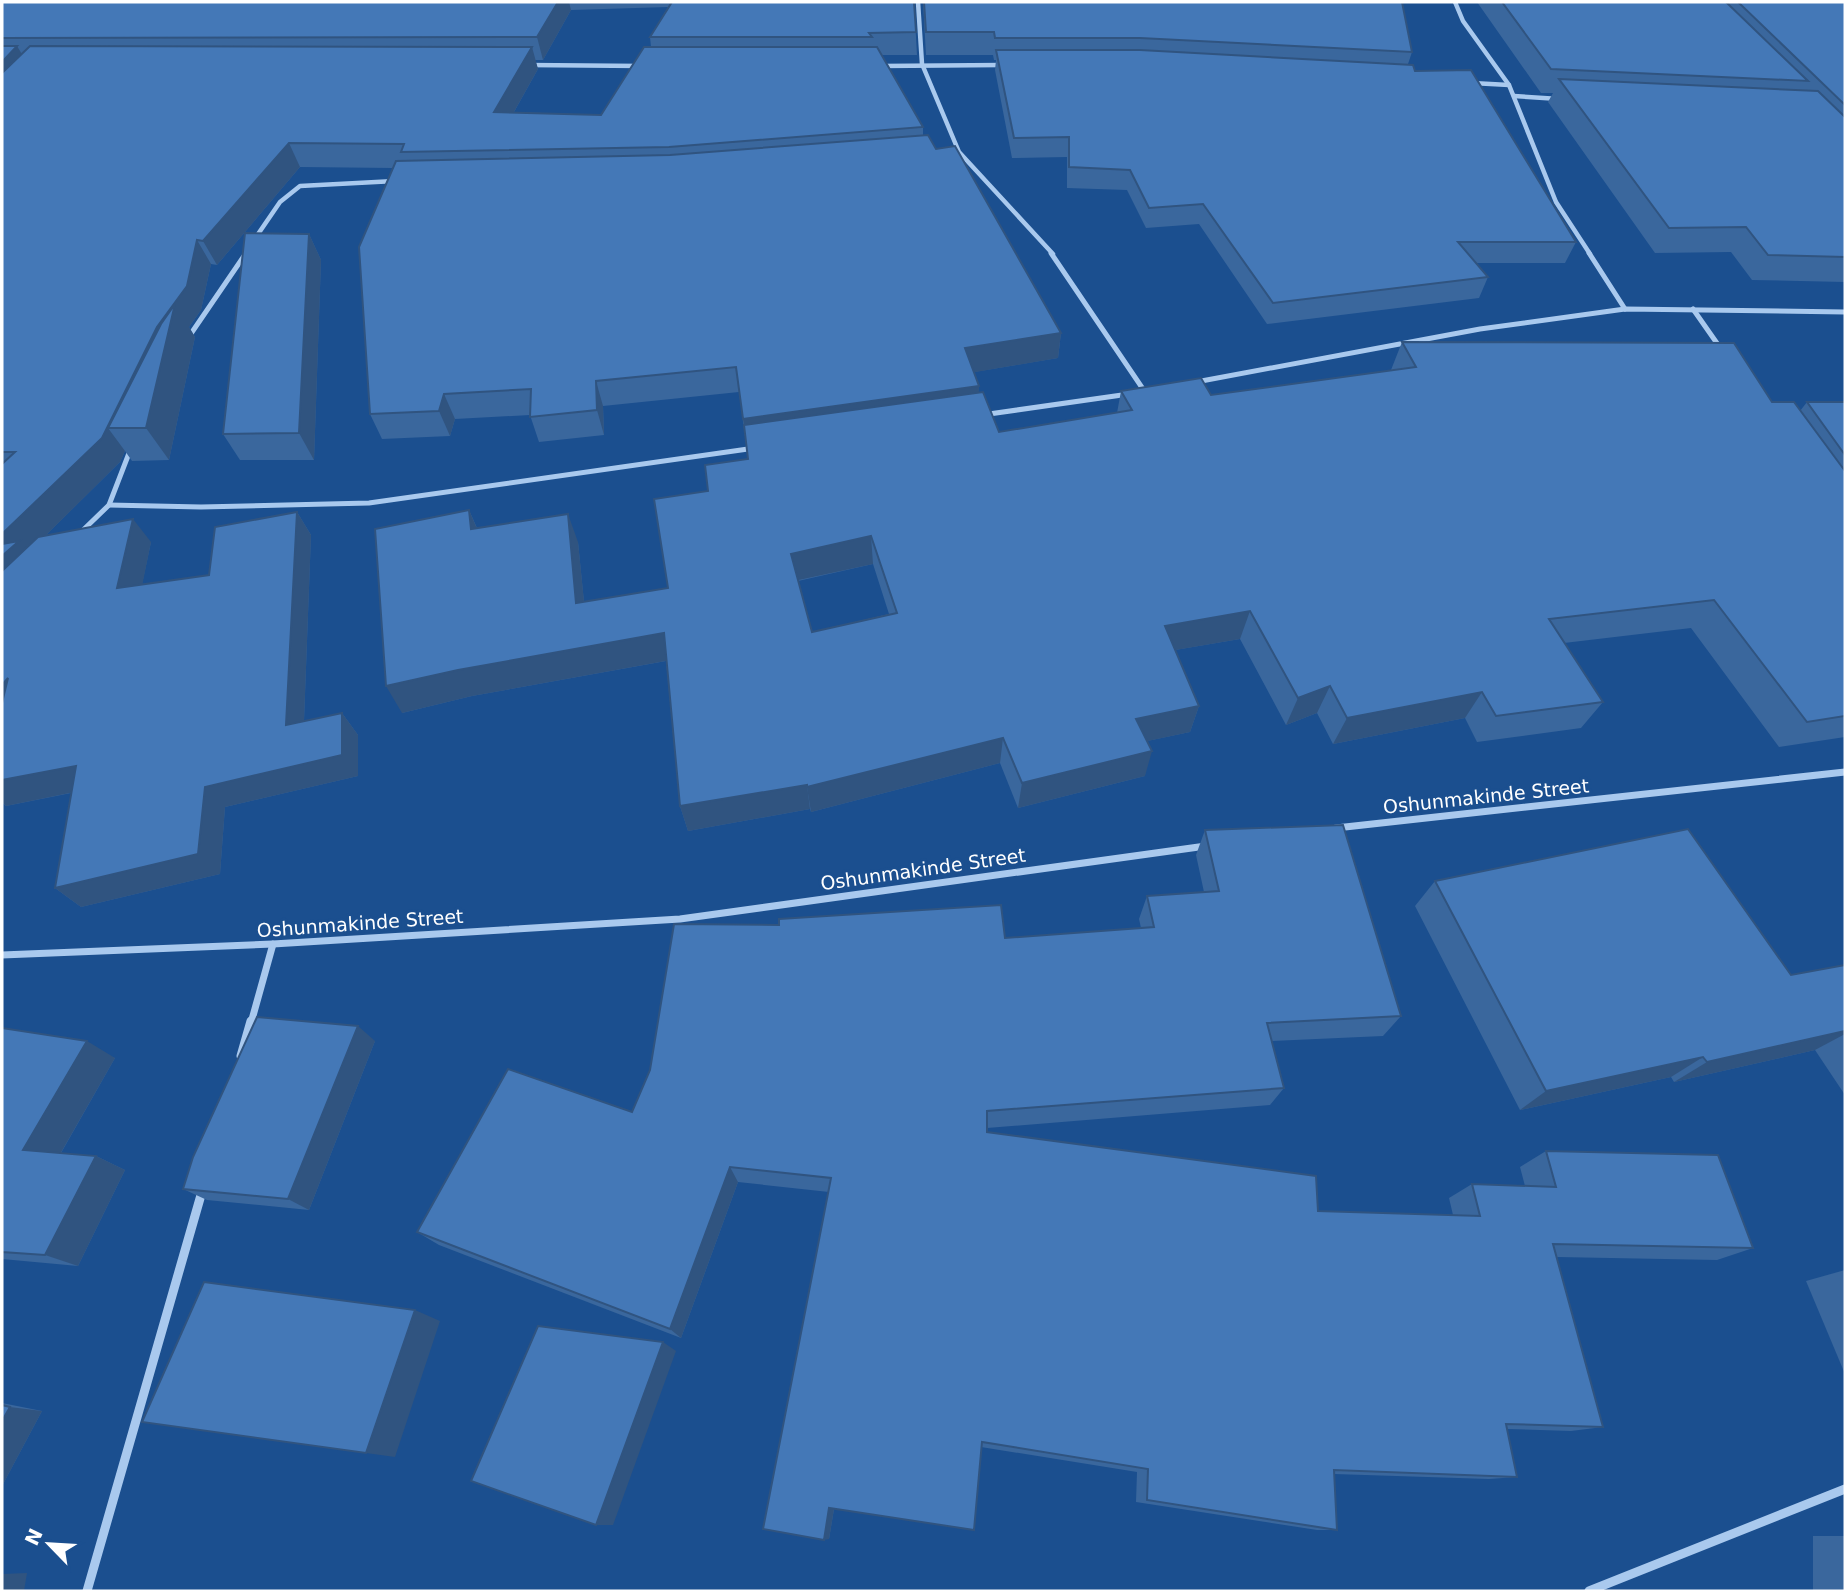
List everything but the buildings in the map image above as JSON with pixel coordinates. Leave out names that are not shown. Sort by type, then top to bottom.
[{"type":"street","points":[[918,2],[922,64],[959,152],[1051,252],[1145,392]]},
{"type":"street","points":[[1455,2],[1463,21],[1509,85],[1556,202],[1625,309]]},
{"type":"street","points":[[514,65],[653,66]]},
{"type":"street","points":[[873,66],[1004,65]]},
{"type":"street","points":[[1469,83],[1509,85]]},
{"type":"street","points":[[1514,96],[1568,100]]},
{"type":"street","points":[[946,153],[959,152]]},
{"type":"street","points":[[184,344],[280,202],[300,186],[329,182],[398,181]]},
{"type":"street","points":[[1186,384],[1480,329],[1625,309],[1845,312]]},
{"type":"street","points":[[1693,309],[1723,353]]},
{"type":"street","points":[[968,417],[1159,389]]},
{"type":"street","points":[[70,542],[109,505],[136,436]]},
{"type":"street","points":[[109,505],[201,507],[369,503],[764,446]]},
{"type":"street","name":"Oshunmakinde Street","points":[[1327,830],[1845,772]]},
{"type":"street","name":"Oshunmakinde Street","points":[[2,955],[273,944],[680,919],[1217,845]]},
{"type":"street","points":[[239,1063],[273,944]]},
{"type":"street","points":[[87,1591],[205,1182]]},
{"type":"street","points":[[1589,1591],[1845,1489]]}]
